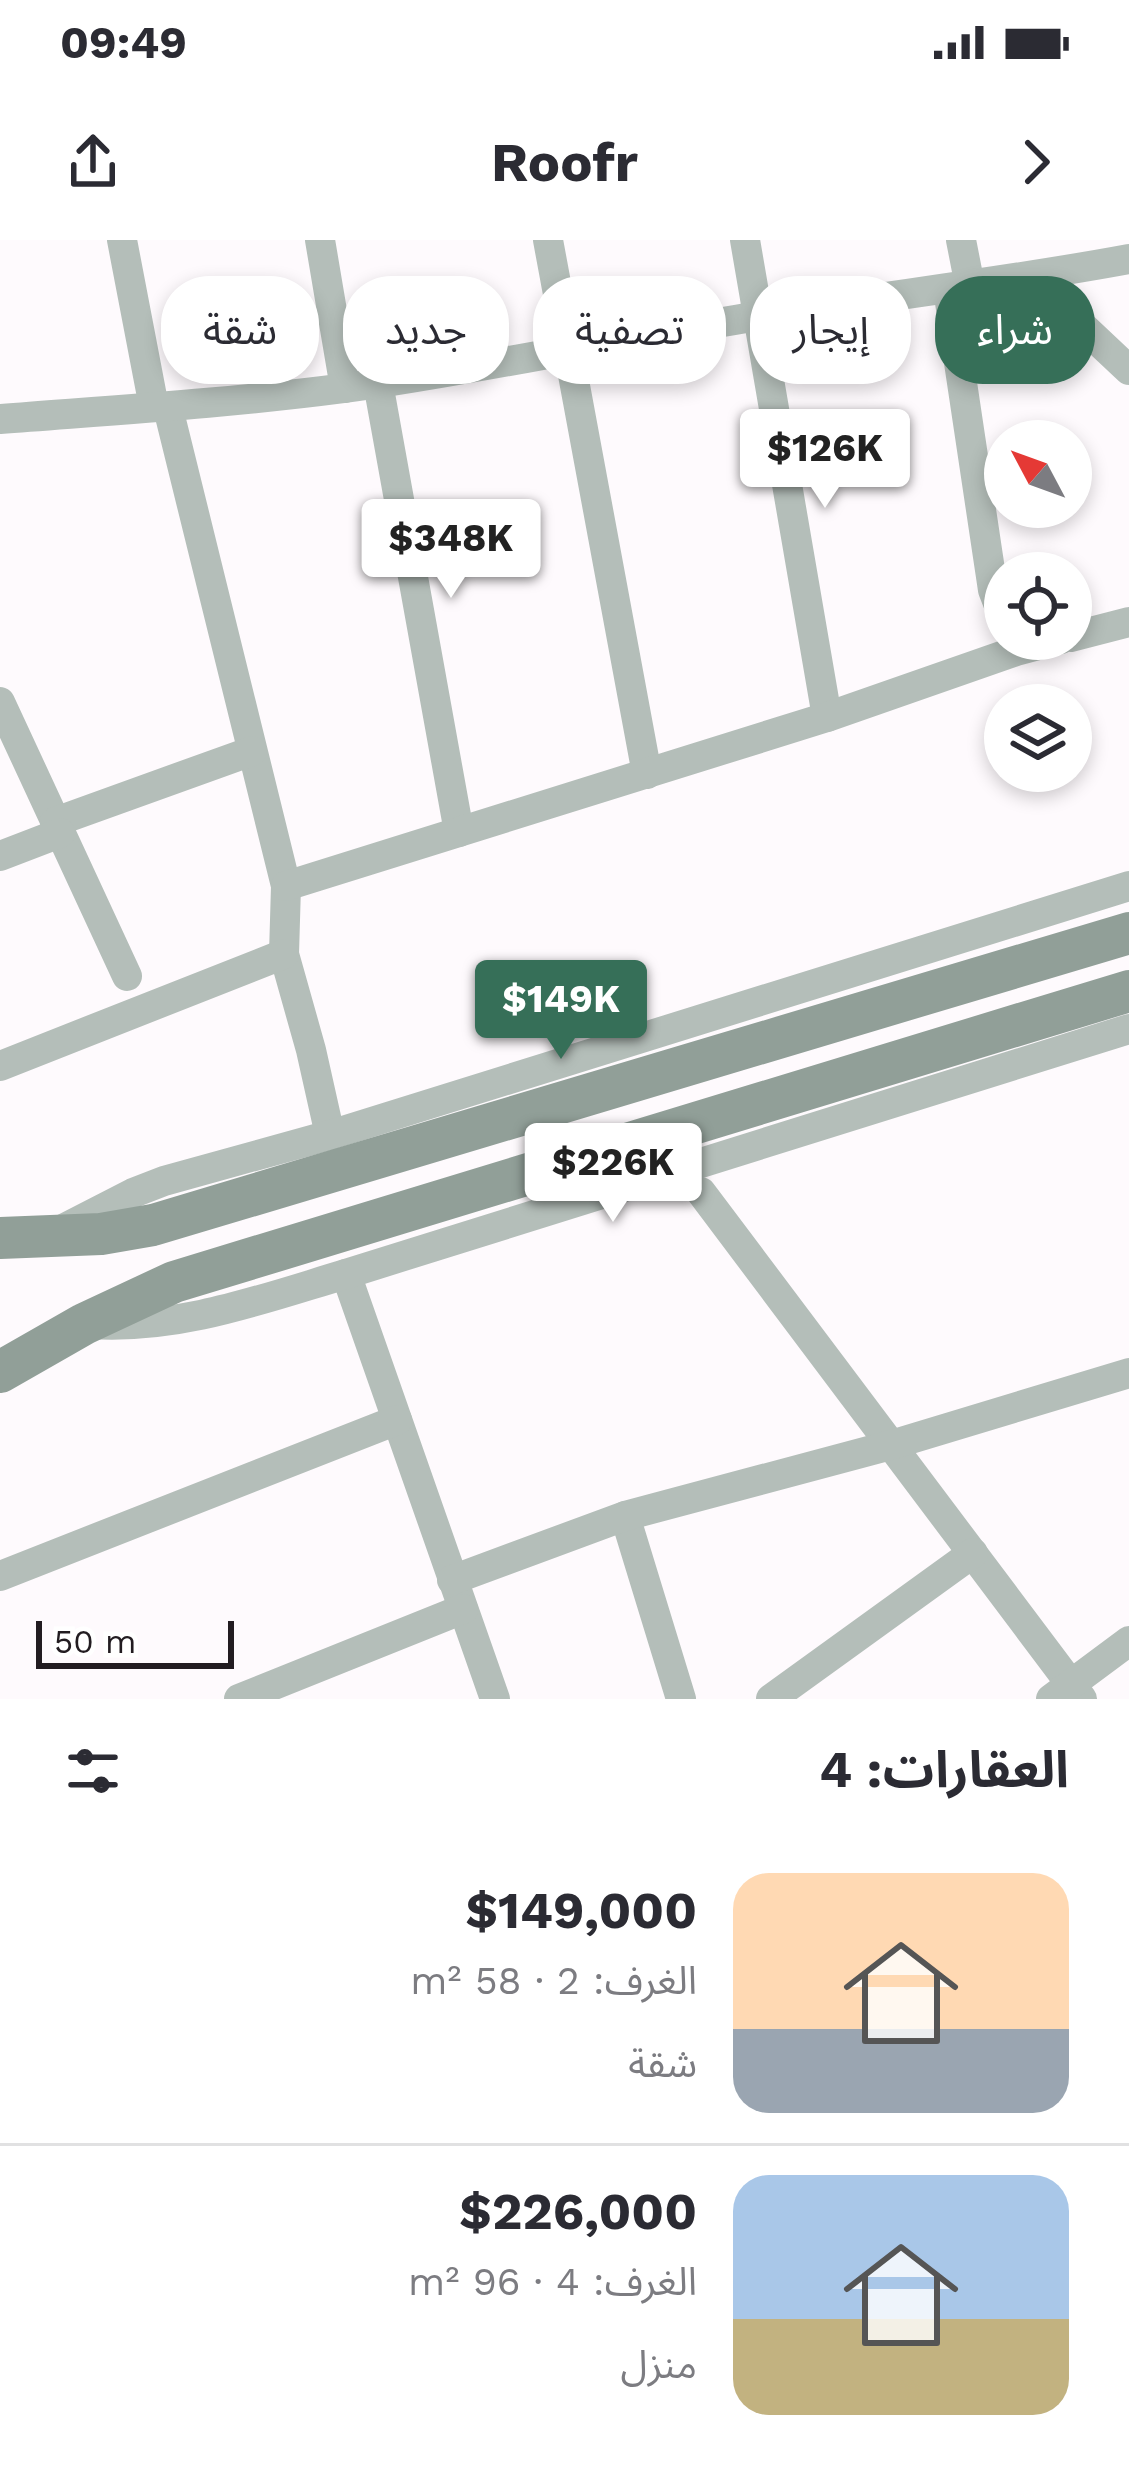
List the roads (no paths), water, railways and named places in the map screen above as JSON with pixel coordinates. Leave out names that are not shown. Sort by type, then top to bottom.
[{"type":"main road","points":[[0,1238],[101,1234],[153,1225],[1129,933]]},
{"type":"main road","points":[[0,1372],[84,1324],[174,1282],[1129,991]]},
{"type":"street","points":[[122,240],[286,886],[284,954],[330,1135]]},
{"type":"street","points":[[320,240],[345,388]]},
{"type":"street","points":[[548,240],[554,276]]},
{"type":"street","points":[[745,240],[751,276]]},
{"type":"street","points":[[960,276],[962,240]]},
{"type":"street","points":[[1036,276],[1129,259]]},
{"type":"street","points":[[1095,338],[1129,370]]},
{"type":"street","points":[[0,419],[161,408],[371,384]]},
{"type":"street","points":[[378,384],[459,832]]},
{"type":"street","points":[[573,384],[647,773]]},
{"type":"street","points":[[770,384],[827,717]]},
{"type":"street","points":[[970,384],[989,552]]},
{"type":"street","points":[[1092,632],[1129,622]]},
{"type":"street","points":[[286,886],[827,717],[984,649]]},
{"type":"street","points":[[0,702],[127,976]]},
{"type":"street","points":[[0,856],[58,827],[253,751]]},
{"type":"street","points":[[45,1238],[164,1181],[330,1135],[1129,886]]},
{"type":"street","points":[[0,1066],[284,954]]},
{"type":"street","points":[[84,1324],[150,1325],[182,1320],[346,1274],[1129,1029]]},
{"type":"street","points":[[700,1192],[973,1553],[1068,1694],[1129,1641]]},
{"type":"street","points":[[346,1274],[495,1699]]},
{"type":"street","points":[[238,1699],[625,1516],[891,1445],[1129,1373]]},
{"type":"street","points":[[0,1576],[397,1420]]},
{"type":"street","points":[[625,1516],[681,1699]]},
{"type":"street","points":[[770,1699],[973,1553]]}]
